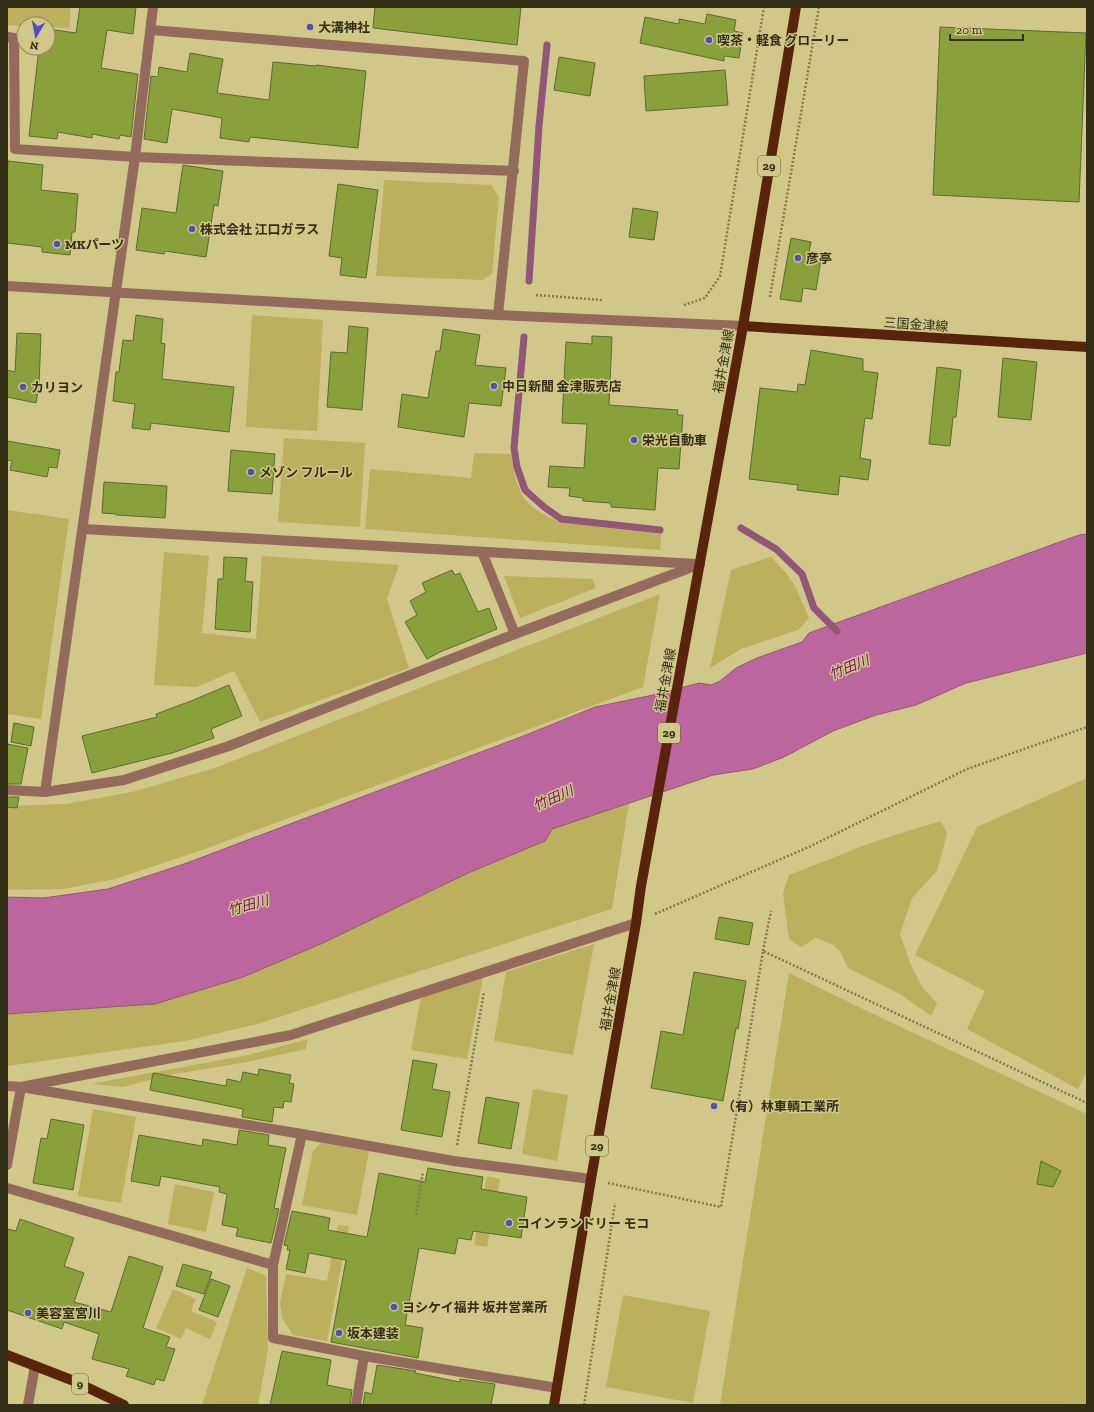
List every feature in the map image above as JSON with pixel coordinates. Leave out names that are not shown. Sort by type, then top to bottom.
[{"type":"main road","name":"福井金津線","points":[[554,1405],[641,886],[743,326],[796,7]]},
{"type":"main road","name":"三国金津線","points":[[743,326],[1087,347]]},
{"type":"main road","name":"9","points":[[7,1355],[74,1381],[124,1405]]},
{"type":"street","points":[[45,792],[135,157],[153,7]]},
{"type":"street","points":[[151,30],[524,61],[514,171],[498,314]]},
{"type":"street","points":[[7,37],[14,38],[15,149],[135,157],[514,171]]},
{"type":"street","points":[[7,286],[498,314],[743,326]]},
{"type":"street","points":[[83,529],[700,564]]},
{"type":"street","points":[[482,552],[515,634]]},
{"type":"street","points":[[7,790],[45,792],[124,780],[229,746],[515,634],[700,564]]},
{"type":"street","points":[[21,1087],[291,1034],[636,923]]},
{"type":"street","points":[[7,1086],[21,1087],[302,1134],[454,1161],[591,1179]]},
{"type":"street","points":[[7,1165],[21,1087]]},
{"type":"street","points":[[302,1134],[273,1265],[273,1338],[364,1356],[557,1388]]},
{"type":"street","points":[[7,1188],[273,1265]]},
{"type":"street","points":[[356,1405],[364,1356]]},
{"type":"street","points":[[28,1405],[35,1366]]},
{"type":"path","points":[[680,306],[705,298],[720,276],[764,7]]},
{"type":"path","points":[[770,297],[819,7]]},
{"type":"path","points":[[536,295],[608,301]]},
{"type":"path","points":[[636,923],[811,846],[967,769],[1087,727]]},
{"type":"path","points":[[591,1179],[721,1207],[763,951],[771,911]]},
{"type":"path","points":[[763,951],[1087,1103]]},
{"type":"path","points":[[454,1161],[484,992]]},
{"type":"path","points":[[416,1215],[426,1156]]},
{"type":"path","points":[[584,1405],[616,1203]]},
{"type":"shaded area","points":[[7,7],[71,7],[69,28],[56,27],[56,16],[16,16],[16,26],[7,25]]},
{"type":"shaded area","points":[[384,180],[491,185],[499,197],[492,274],[483,280],[376,276]]},
{"type":"shaded area","points":[[252,315],[323,320],[317,431],[246,427]]},
{"type":"shaded area","points":[[284,438],[365,443],[360,527],[278,522]]},
{"type":"shaded area","points":[[474,453],[511,454],[516,481],[522,495],[529,504],[541,513],[558,522],[661,534],[660,550],[365,529],[370,469],[471,478]]},
{"type":"shaded area","points":[[7,510],[69,519],[41,719],[7,714]]},
{"type":"shaded area","points":[[164,552],[209,556],[202,633],[256,639],[262,556],[399,565],[387,599],[409,668],[260,722],[234,671],[196,687],[154,685]]},
{"type":"shaded area","points":[[771,557],[786,573],[795,586],[809,618],[798,630],[741,649],[710,668],[731,570]]},
{"type":"shaded area","points":[[504,576],[592,579],[596,588],[520,618]]},
{"type":"shaded area","points":[[660,594],[643,687],[194,853],[115,879],[63,889],[7,890],[7,806],[66,804],[132,792],[215,768]]},
{"type":"shaded area","points":[[1087,778],[1087,1071],[1078,1089],[967,1029],[985,991],[915,955],[977,827]]},
{"type":"shaded area","points":[[629,803],[612,909],[261,1023],[185,1041],[7,1066],[7,1014],[155,1004],[242,977],[323,943],[468,873],[545,841],[552,829]]},
{"type":"shaded area","points":[[941,821],[947,834],[937,871],[912,898],[900,934],[910,963],[922,987],[937,1003],[931,1016],[900,994],[848,968],[840,951],[832,944],[816,938],[801,947],[789,939],[783,893],[789,875],[876,841]]},
{"type":"shaded area","points":[[594,944],[573,1055],[494,1041],[506,972]]},
{"type":"shaded area","points":[[789,973],[1087,1114],[1087,1405],[720,1405]]},
{"type":"shaded area","points":[[483,977],[467,1059],[411,1050],[421,998]]},
{"type":"shaded area","points":[[308,1039],[306,1049],[242,1063],[168,1075],[123,1087],[91,1084],[248,1055]]},
{"type":"shaded area","points":[[533,1089],[568,1095],[557,1161],[522,1154]]},
{"type":"shaded area","points":[[93,1109],[136,1117],[121,1203],[78,1196]]},
{"type":"shaded area","points":[[321,1143],[369,1151],[357,1215],[302,1205],[313,1151]]},
{"type":"shaded area","points":[[487,1176],[500,1179],[487,1247],[474,1245]]},
{"type":"shaded area","points":[[175,1184],[214,1192],[206,1232],[168,1224]]},
{"type":"shaded area","points":[[338,1225],[349,1226],[327,1341],[293,1335],[282,1318],[280,1303],[286,1274],[327,1281]]},
{"type":"shaded area","points":[[247,1268],[266,1276],[268,1350],[258,1405],[202,1405]]},
{"type":"shaded area","points":[[173,1289],[196,1299],[191,1311],[217,1322],[210,1339],[186,1328],[181,1339],[156,1328]]},
{"type":"shaded area","points":[[623,1295],[710,1311],[693,1403],[606,1387]]},
{"type":"water","name":"竹田川","points":[[1087,534],[1087,653],[966,683],[916,705],[876,715],[833,731],[784,757],[753,769],[713,775],[552,829],[545,841],[468,873],[323,943],[243,977],[155,1004],[7,1014],[7,897],[43,898],[108,889],[184,864],[526,735],[595,707],[658,694],[699,683],[711,685],[720,681],[736,668],[757,658],[802,642],[809,633],[1079,535]]},
{"type":"building","points":[[80,7],[136,7],[133,34],[107,30],[101,68],[138,74],[131,137],[120,135],[119,139],[92,134],[92,138],[58,132],[57,139],[29,136],[38,56],[56,56],[56,30],[76,33]]},
{"type":"building","points":[[375,7],[521,7],[517,45],[373,28]]},
{"type":"building","name":"喫茶・軽食 グローリー","points":[[707,14],[736,20],[734,31],[743,33],[739,58],[724,56],[724,61],[640,43],[645,17],[679,24],[679,19],[705,24]]},
{"type":"building","points":[[940,27],[1086,33],[1079,202],[933,195]]},
{"type":"building","points":[[190,53],[223,59],[217,93],[269,100],[273,62],[366,71],[358,148],[250,137],[249,142],[220,138],[222,118],[172,109],[167,143],[144,139],[151,76],[158,77],[159,67],[187,72]]},
{"type":"building","points":[[559,57],[595,63],[590,96],[554,90]]},
{"type":"building","points":[[725,70],[728,105],[646,111],[644,76]]},
{"type":"building","points":[[8,161],[43,165],[41,190],[78,194],[75,232],[72,232],[70,255],[42,252],[42,247],[7,243]]},
{"type":"building","points":[[183,165],[223,171],[218,206],[214,205],[206,257],[165,251],[164,254],[136,250],[142,208],[176,213]]},
{"type":"building","points":[[338,184],[378,190],[366,278],[340,275],[342,258],[329,256]]},
{"type":"building","points":[[633,208],[658,212],[654,240],[629,237]]},
{"type":"building","points":[[791,238],[811,242],[809,251],[822,253],[816,290],[803,288],[801,302],[780,299]]},
{"type":"building","points":[[136,315],[163,319],[161,343],[165,344],[162,379],[234,387],[229,432],[151,423],[150,430],[132,428],[135,404],[113,401],[116,372],[119,372],[123,340],[133,341]]},
{"type":"building","points":[[349,326],[368,328],[362,410],[327,407],[331,352],[347,353]]},
{"type":"building","points":[[443,329],[480,335],[475,365],[506,368],[501,406],[469,403],[464,437],[398,427],[402,394],[428,398],[436,351],[440,351]]},
{"type":"building","points":[[17,333],[41,334],[39,385],[36,403],[7,397],[7,370],[15,372]]},
{"type":"building","name":"栄光自動車","points":[[592,336],[612,337],[609,405],[678,410],[677,415],[683,415],[679,469],[658,468],[655,510],[611,507],[611,503],[583,501],[583,498],[569,496],[570,488],[548,487],[550,466],[584,468],[587,424],[562,423],[566,342],[592,344]]},
{"type":"building","points":[[811,350],[863,359],[863,371],[878,373],[872,419],[865,418],[860,458],[871,460],[868,480],[840,476],[838,495],[797,490],[798,485],[749,479],[760,388],[797,392],[798,384],[805,385]]},
{"type":"building","points":[[1003,358],[1037,362],[1031,420],[998,417]]},
{"type":"building","points":[[937,367],[961,370],[956,417],[953,417],[950,446],[929,444]]},
{"type":"building","points":[[7,441],[60,450],[57,468],[49,467],[47,477],[10,470],[12,461],[7,460]]},
{"type":"building","name":"メゾン フルール","points":[[231,450],[275,454],[272,494],[228,491]]},
{"type":"building","points":[[104,482],[167,486],[165,518],[102,513]]},
{"type":"building","points":[[224,557],[247,558],[245,581],[253,582],[250,632],[215,629],[218,579],[223,579]]},
{"type":"building","points":[[452,570],[455,575],[460,573],[478,612],[489,608],[497,629],[440,652],[427,659],[405,622],[417,615],[410,601],[426,592],[422,583]]},
{"type":"building","points":[[229,685],[242,716],[211,729],[214,738],[172,753],[92,773],[82,736],[157,717],[156,714]]},
{"type":"building","points":[[14,723],[34,727],[31,746],[11,742]]},
{"type":"building","points":[[7,744],[28,748],[21,784],[7,784]]},
{"type":"building","points":[[7,797],[19,797],[17,808],[7,807]]},
{"type":"building","points":[[719,917],[753,923],[749,945],[715,939]]},
{"type":"building","points":[[694,972],[746,981],[723,1101],[651,1088],[661,1031],[683,1035]]},
{"type":"building","points":[[413,1060],[437,1064],[432,1089],[450,1092],[442,1137],[401,1130]]},
{"type":"building","points":[[259,1069],[291,1075],[289,1083],[294,1084],[291,1102],[284,1101],[283,1108],[274,1107],[272,1122],[242,1117],[243,1109],[150,1090],[153,1073],[226,1086],[227,1079],[241,1082],[243,1072],[258,1075]]},
{"type":"building","points":[[486,1097],[519,1103],[511,1149],[478,1143]]},
{"type":"building","points":[[51,1119],[84,1125],[73,1190],[33,1183],[41,1138],[47,1139]]},
{"type":"building","points":[[239,1130],[269,1135],[268,1145],[286,1148],[274,1208],[279,1209],[271,1243],[236,1236],[238,1228],[222,1225],[227,1194],[219,1192],[220,1187],[161,1176],[159,1186],[131,1181],[139,1135],[202,1146],[203,1139],[237,1145]]},
{"type":"building","points":[[1041,1161],[1061,1171],[1053,1187],[1037,1184]]},
{"type":"building","points":[[428,1168],[483,1177],[481,1189],[527,1197],[521,1238],[473,1231],[471,1240],[458,1238],[455,1254],[419,1248],[405,1325],[423,1328],[418,1358],[331,1342],[346,1260],[309,1253],[305,1273],[286,1269],[290,1250],[287,1250],[288,1246],[284,1245],[292,1211],[330,1218],[328,1230],[367,1237],[379,1173],[425,1182]]},
{"type":"building","points":[[20,1219],[74,1238],[64,1266],[84,1273],[74,1302],[111,1312],[129,1256],[163,1267],[143,1328],[170,1337],[166,1347],[175,1349],[164,1381],[156,1379],[154,1385],[126,1376],[129,1369],[92,1359],[99,1334],[64,1322],[62,1329],[7,1310],[7,1229],[16,1231]]},
{"type":"building","points":[[183,1264],[212,1272],[204,1294],[176,1286]]},
{"type":"building","points":[[211,1279],[230,1286],[218,1317],[199,1310]]},
{"type":"building","points":[[282,1351],[331,1360],[327,1385],[352,1390],[350,1405],[270,1405]]},
{"type":"building","points":[[377,1365],[416,1371],[415,1373],[460,1382],[460,1379],[495,1384],[491,1405],[363,1405],[365,1392],[372,1394]]},
{"type":"waterway","points":[[529,281],[539,126],[547,45]]},
{"type":"waterway","points":[[524,337],[514,448],[517,467],[525,490],[544,507],[561,519],[660,530]]},
{"type":"waterway","points":[[741,528],[776,549],[802,574],[814,608],[837,631]]},
{"type":"place","name":"大溝神社","points":[[310,27]]},
{"type":"place","name":"喫茶・軽食 グローリー","points":[[709,40]]},
{"type":"place","name":"株式会社 江口ガラス","points":[[192,229]]},
{"type":"place","name":"MKパーツ","points":[[57,244]]},
{"type":"place","name":"彦亭","points":[[798,258]]},
{"type":"place","name":"中日新聞 金津販売店","points":[[494,386]]},
{"type":"place","name":"カリヨン","points":[[23,387]]},
{"type":"place","name":"栄光自動車","points":[[634,440]]},
{"type":"place","name":"メゾン フルール","points":[[251,472]]},
{"type":"place","name":"（有）林車輌工業所","points":[[714,1106]]},
{"type":"place","name":"コインランドリー モコ","points":[[509,1223]]},
{"type":"place","name":"ヨシケイ福井 坂井営業所","points":[[394,1307]]},
{"type":"place","name":"美容室宮川","points":[[28,1313]]},
{"type":"place","name":"坂本建装","points":[[339,1333]]}]
